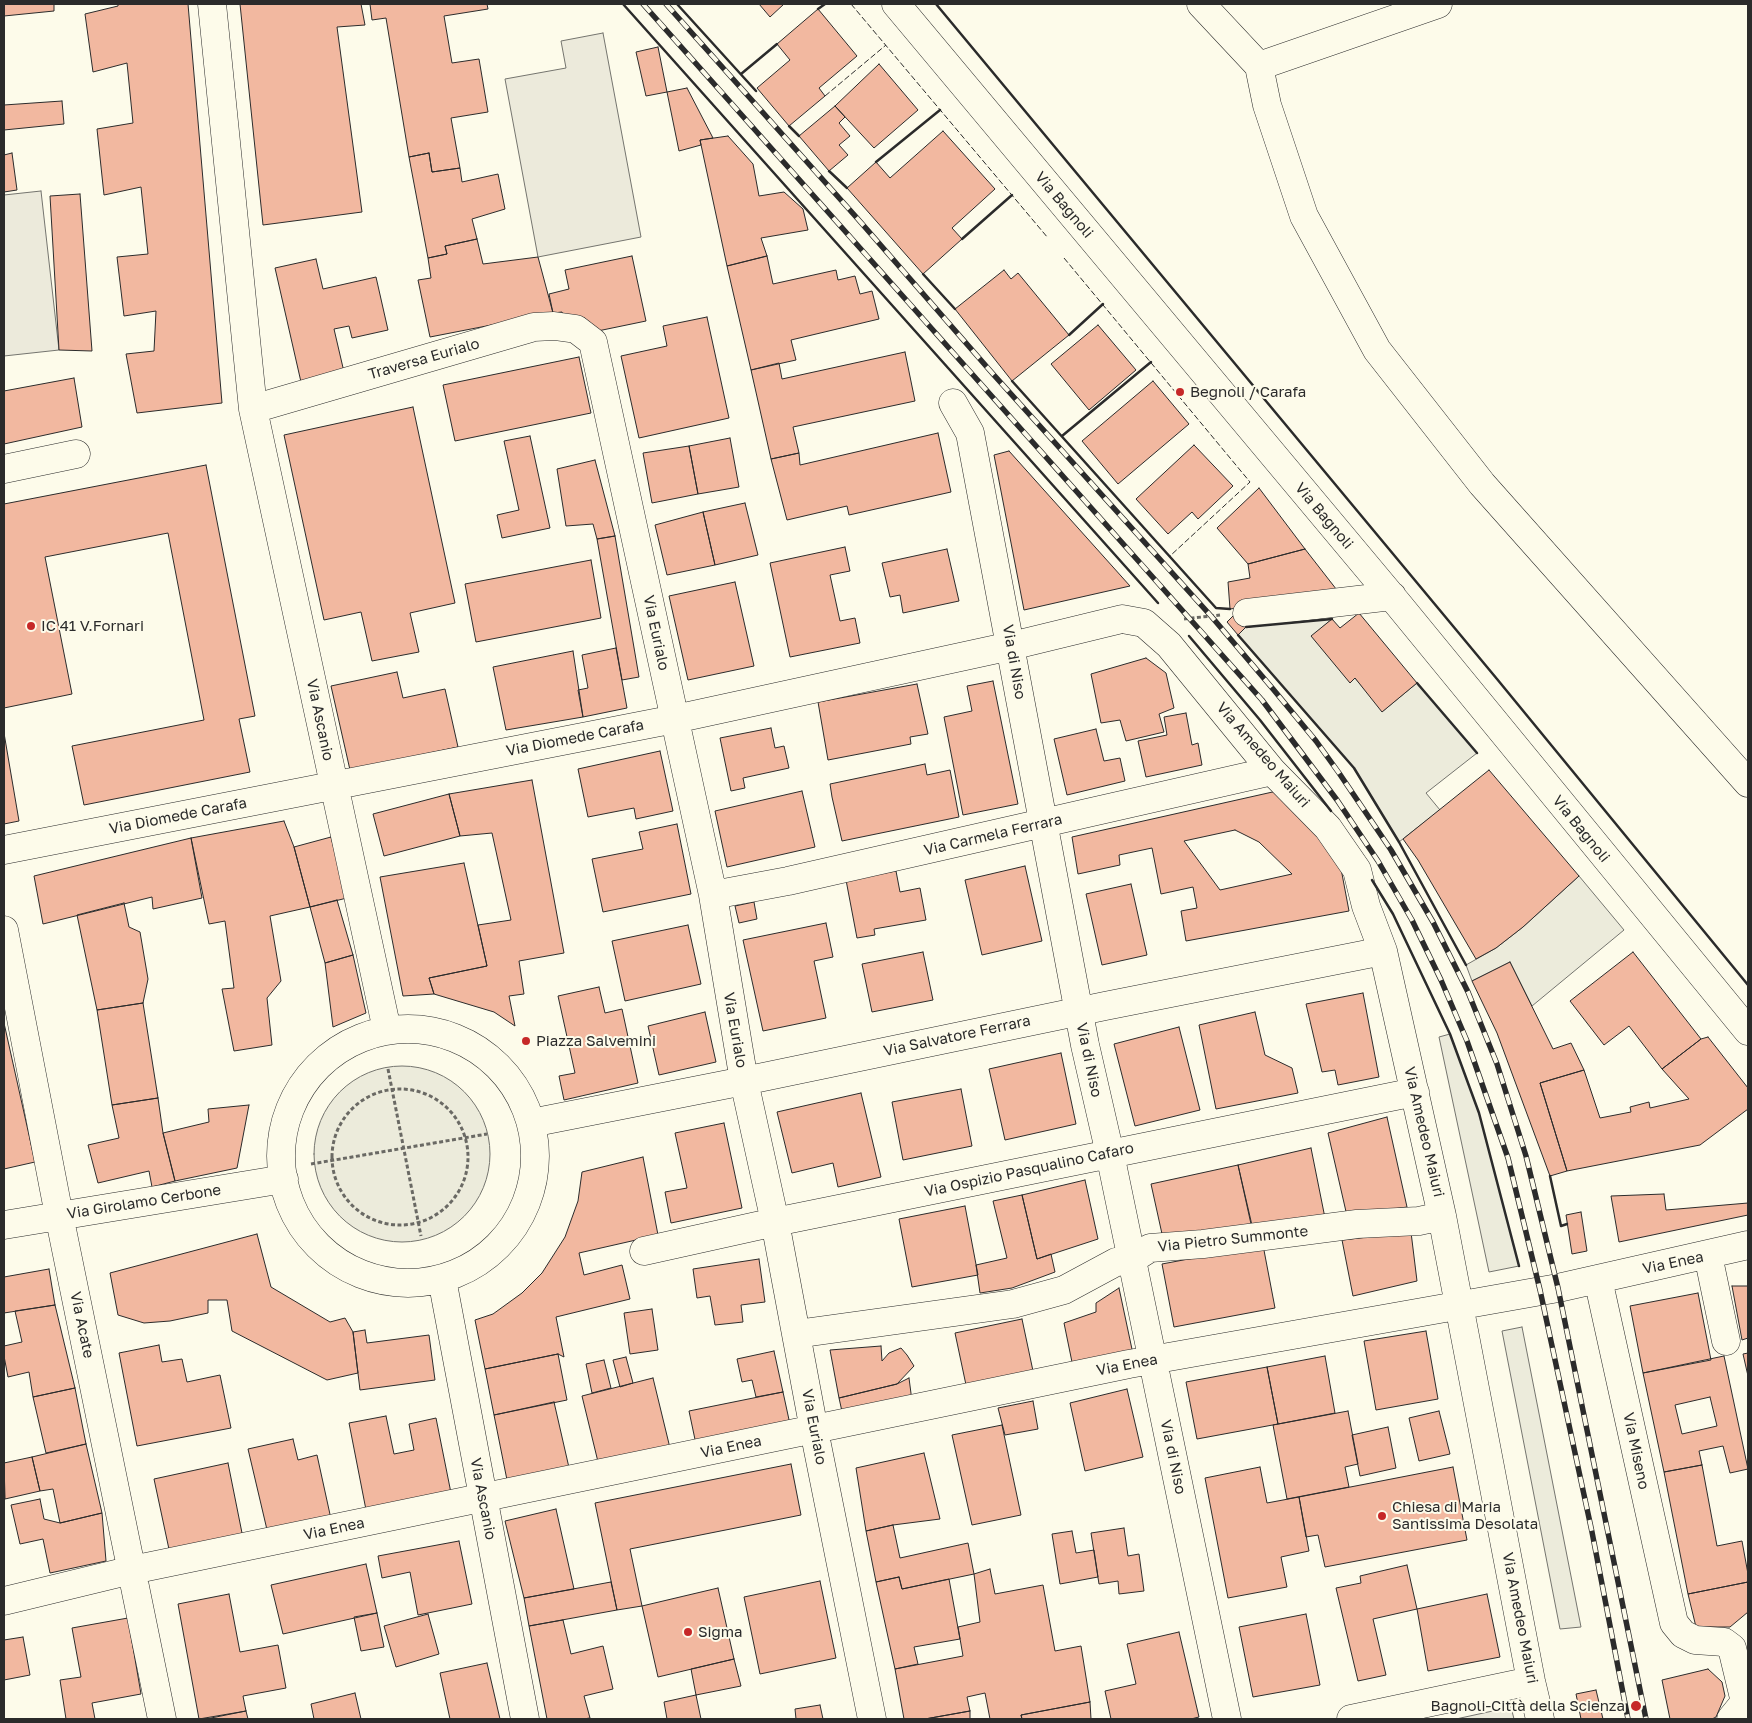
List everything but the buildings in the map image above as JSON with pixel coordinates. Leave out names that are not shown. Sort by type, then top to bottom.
[{"type":"street","name":"Via Ascanio","points":[[212,4],[253,409],[387,1030]]},
{"type":"street","name":"Via Bagnoli","points":[[896,4],[1392,596],[1748,1031]]},
{"type":"street","points":[[1201,4],[1259,66],[1267,105],[1304,216],[1377,350],[1482,484],[1748,783]]},
{"type":"street","points":[[1259,66],[1438,4]]},
{"type":"street","name":"Traversa Eurialo","points":[[253,409],[534,327],[554,326],[576,329],[594,342]]},
{"type":"street","name":"Via Eurialo","points":[[594,342],[713,895],[744,1081],[775,1222],[814,1430],[872,1719]]},
{"type":"street","name":"Via di Niso","points":[[953,403],[970,433],[1085,1045],[1110,1154],[1227,1719]]},
{"type":"street","points":[[4,469],[76,454]]},
{"type":"street","points":[[1247,613],[1392,596]]},
{"type":"street","name":"Via Diomede Carafa","points":[[4,850],[675,719],[1011,646],[1122,618],[1144,623]]},
{"type":"street","name":"Via Amedeo Maiuri","points":[[1144,623],[1169,645],[1272,771],[1328,828],[1357,870],[1366,906],[1383,951],[1442,1216],[1531,1681],[1540,1719]]},
{"type":"street","name":"Via Carmela Ferrara","points":[[713,895],[788,881],[1272,771]]},
{"type":"street","name":"Via Acate","points":[[4,930],[162,1719]]},
{"type":"street","name":"Via Salvatore Ferrara","points":[[531,1123],[1383,951]]},
{"type":"street","points":[[419,1029],[451,1036],[480,1050],[504,1072],[522,1100],[531,1123],[535,1168],[525,1206],[505,1238],[476,1264],[442,1279],[407,1283],[373,1278],[341,1264],[314,1241],[304,1227],[295,1212],[284,1179],[282,1146],[288,1113],[304,1083],[327,1058],[355,1040],[387,1030],[419,1029]]},
{"type":"street","name":"Via Ospizio Pasqualino Cafaro","points":[[644,1251],[775,1222],[1415,1092]]},
{"type":"street","name":"Via Girolamo Cerbone","points":[[4,1225],[284,1179]]},
{"type":"street","name":"Via Pietro Summonte","points":[[796,1334],[1013,1304],[1064,1290],[1116,1262],[1131,1260],[1150,1248],[1222,1242],[1357,1224],[1418,1221],[1442,1216]]},
{"type":"street","name":"Via Enea","points":[[4,1601],[132,1570],[1152,1360],[1598,1279],[1748,1246]]},
{"type":"street","points":[[1708,1255],[1726,1341]]},
{"type":"street","name":"Via Ascanio","points":[[442,1279],[525,1719]]},
{"type":"street","name":"Via Miseno","points":[[1598,1279],[1674,1623],[1683,1634],[1695,1640],[1740,1641]]},
{"type":"street","points":[[1740,1641],[1742,1708]]},
{"type":"street","points":[[1351,1719],[1531,1681]]},
{"type":"path","points":[[1144,623],[1247,613]]},
{"type":"path","points":[[388,1068],[421,1236]]},
{"type":"path","points":[[392,1089],[416,1090],[437,1100],[454,1116],[465,1137],[468,1158],[464,1180],[454,1199],[438,1214],[419,1223],[398,1226],[378,1222],[360,1213],[345,1199],[336,1181],[331,1161],[336,1134],[342,1121],[355,1106],[372,1095],[392,1089]]},
{"type":"path","points":[[311,1164],[487,1134]]},
{"type":"shaded area","points":[[603,33],[641,237],[538,257],[505,79],[566,68],[561,41]]},
{"type":"shaded area","points":[[41,191],[59,350],[4,356],[4,195]]},
{"type":"shaded area","points":[[1332,619],[1312,636],[1350,682],[1355,678],[1383,711],[1417,683],[1477,753],[1426,793],[1440,810],[1399,842],[1354,768],[1238,635],[1246,627]]},
{"type":"shaded area","points":[[1579,876],[1624,930],[1532,1006],[1510,962],[1472,981],[1466,965],[1496,948],[1523,927]]},
{"type":"shaded area","points":[[1450,1034],[1479,1113],[1519,1266],[1489,1272],[1439,1037]]},
{"type":"shaded area","points":[[411,1066],[436,1072],[444,1076],[470,1098],[484,1120],[489,1137],[489,1171],[484,1188],[470,1210],[458,1222],[436,1236],[419,1241],[393,1242],[368,1236],[360,1232],[334,1210],[320,1188],[315,1171],[314,1145],[320,1120],[324,1112],[346,1086],[368,1072],[385,1067]]},
{"type":"shaded area","points":[[1522,1327],[1581,1627],[1560,1629],[1502,1331]]},
{"type":"shaded area","points":[[1511,1707],[1514,1719],[1456,1719]]},
{"type":"railway","points":[[643,4],[1262,700],[1337,800],[1378,861],[1412,920],[1441,980],[1467,1041],[1508,1158],[1540,1290],[1592,1532],[1628,1719]]},
{"type":"railway","points":[[666,4],[993,374],[1211,616],[1273,689],[1316,741],[1339,773],[1391,850],[1433,922],[1468,992],[1497,1064],[1526,1156],[1558,1288],[1646,1719]]},
{"type":"fence","points":[[851,4],[1048,238]]},
{"type":"fence","points":[[825,96],[886,45]]},
{"type":"fence","points":[[1064,258],[1250,482],[1170,556]]},
{"type":"wall","points":[[623,4],[1158,603]]},
{"type":"wall","points":[[677,4],[756,91]]},
{"type":"wall","points":[[818,9],[825,4]]},
{"type":"wall","points":[[936,4],[1497,679],[1748,985]]},
{"type":"wall","points":[[741,74],[777,44]]},
{"type":"wall","points":[[876,162],[940,110]]},
{"type":"wall","points":[[789,126],[799,136]]},
{"type":"wall","points":[[829,171],[847,188]]},
{"type":"wall","points":[[962,239],[1012,195]]},
{"type":"wall","points":[[923,274],[955,309]]},
{"type":"wall","points":[[1069,335],[1103,304]]},
{"type":"wall","points":[[1062,436],[1151,362]]},
{"type":"wall","points":[[1012,381],[1216,608],[1230,609]]},
{"type":"wall","points":[[1246,627],[1332,619]]},
{"type":"wall","points":[[1238,635],[1354,768],[1399,842],[1466,965]]},
{"type":"wall","points":[[1189,636],[1260,720],[1331,811]]},
{"type":"wall","points":[[1417,683],[1477,753]]},
{"type":"wall","points":[[1372,880],[1393,914],[1450,1034],[1479,1113],[1519,1266]]},
{"type":"wall","points":[[1550,1176],[1561,1226],[1567,1224]]},
{"type":"place","name":"Begnoli / Carafa","points":[[1180,392]]},
{"type":"place","name":"IC 41 V.Fornari","points":[[31,626]]},
{"type":"place","name":"Piazza Salvemini","points":[[526,1041]]},
{"type":"place","name":"Chiesa di Maria Santissima Desolata","points":[[1382,1516]]},
{"type":"place","name":"Sigma","points":[[688,1632]]},
{"type":"place","name":"Bagnoli-Città della Scienza","points":[[1636,1706]]}]
